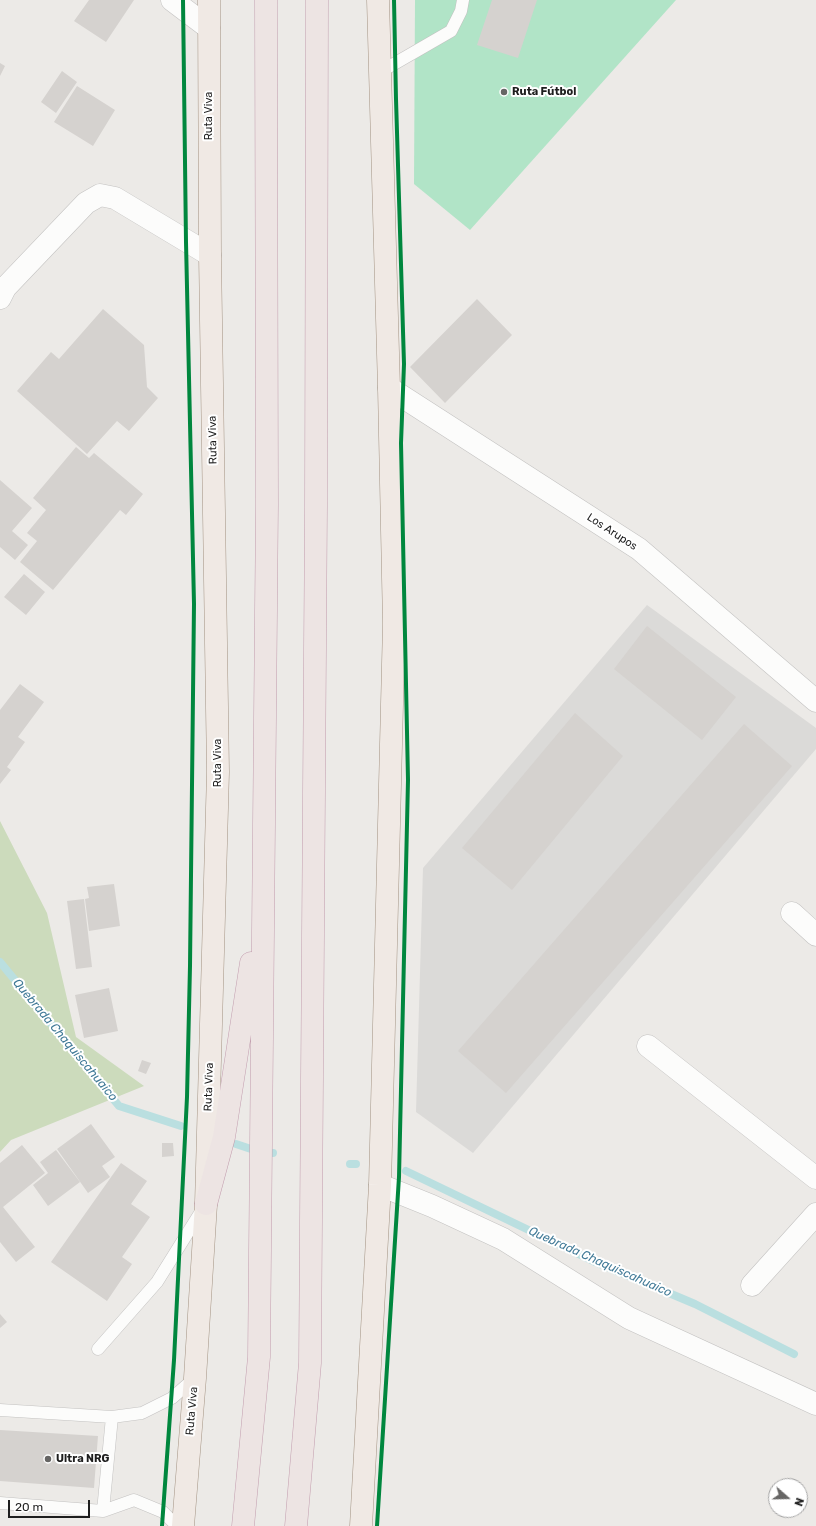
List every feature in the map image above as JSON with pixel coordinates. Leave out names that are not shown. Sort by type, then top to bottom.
[{"type":"highway","points":[[244,1526],[259,1357],[267,512],[266,0]]},
{"type":"highway","points":[[296,1526],[310,1363],[316,506],[317,0]]},
{"type":"highway","points":[[206,1204],[224,1137],[263,882]]},
{"type":"main road","name":"Ruta Viva","points":[[183,1526],[195,1378],[206,1204],[218,772],[210,256],[208,0]]},
{"type":"main road","points":[[361,1526],[380,1185],[394,624],[390,388],[378,0]]},
{"type":"street","points":[[172,0],[209,28]]},
{"type":"street","points":[[0,298],[5,288],[86,203],[100,195],[115,198],[210,256]]},
{"type":"street","name":"Los Arupos","points":[[390,388],[639,549],[816,701]]},
{"type":"street","points":[[792,914],[816,935]]},
{"type":"street","points":[[648,1046],[816,1178]]},
{"type":"street","points":[[380,1185],[432,1206],[503,1239],[629,1318],[816,1404]]},
{"type":"street","points":[[752,1285],[816,1214]]},
{"type":"lane","points":[[380,72],[451,32],[461,11],[463,0]]},
{"type":"lane","points":[[98,1349],[157,1282],[206,1204]]},
{"type":"lane","points":[[0,1410],[112,1417],[142,1413],[172,1398],[195,1378]]},
{"type":"lane","points":[[103,1510],[112,1417]]},
{"type":"lane","points":[[0,1504],[103,1510],[134,1500],[163,1512],[178,1526]]},
{"type":"shaded area","points":[[647,605],[816,728],[816,749],[473,1153],[416,1112],[423,868]]},
{"type":"green space","name":"Ruta Fútbol","points":[[415,0],[676,0],[470,230],[414,184]]},
{"type":"green space","points":[[0,821],[47,913],[76,1037],[144,1086],[11,1140],[0,1152]]},
{"type":"building","points":[[89,0],[134,0],[106,42],[74,21]]},
{"type":"building","points":[[492,0],[537,0],[518,58],[477,45]]},
{"type":"building","points":[[0,63],[5,66],[0,76]]},
{"type":"building","points":[[62,71],[77,82],[56,113],[41,102]]},
{"type":"building","points":[[77,86],[115,110],[93,146],[54,122]]},
{"type":"building","points":[[477,299],[512,335],[445,403],[410,367]]},
{"type":"building","points":[[103,309],[144,345],[147,387],[158,398],[129,431],[117,421],[87,454],[17,391],[51,352],[59,359]]},
{"type":"building","points":[[76,447],[89,458],[94,453],[143,494],[126,515],[120,510],[53,590],[20,562],[37,541],[27,533],[46,510],[33,498]]},
{"type":"building","points":[[0,480],[32,508],[12,531],[28,545],[15,560],[0,547]]},
{"type":"building","points":[[24,574],[45,592],[26,615],[4,597]]},
{"type":"building","points":[[647,626],[736,697],[702,740],[614,669]]},
{"type":"building","points":[[20,684],[44,702],[18,737],[25,742],[7,767],[11,770],[0,784],[0,710]]},
{"type":"building","points":[[575,713],[623,756],[512,890],[462,848]]},
{"type":"building","points":[[744,724],[792,766],[506,1093],[458,1051]]},
{"type":"building","points":[[114,884],[120,926],[89,931],[85,899],[89,898],[87,887]]},
{"type":"building","points":[[84,899],[92,967],[76,969],[67,901]]},
{"type":"building","points":[[109,988],[118,1031],[84,1038],[75,995]]},
{"type":"building","points":[[142,1060],[151,1063],[146,1074],[138,1071]]},
{"type":"building","points":[[91,1124],[115,1157],[102,1166],[110,1177],[88,1193],[57,1149]]},
{"type":"building","points":[[162,1143],[173,1143],[174,1156],[162,1157]]},
{"type":"building","points":[[22,1145],[45,1173],[3,1207],[35,1247],[16,1262],[0,1242],[0,1163]]},
{"type":"building","points":[[56,1150],[80,1182],[48,1206],[33,1185],[48,1173],[40,1162]]},
{"type":"building","points":[[121,1163],[147,1181],[131,1204],[150,1217],[122,1257],[132,1264],[107,1301],[51,1262]]},
{"type":"building","points":[[0,1314],[7,1322],[0,1328]]},
{"type":"building","name":"Ultra NRG","points":[[0,1430],[98,1436],[94,1488],[0,1481]]},
{"type":"waterway","name":"Quebrada Chaquiscahuaico","points":[[0,962],[119,1106],[181,1126]]},
{"type":"waterway","name":"Quebrada Chaquiscahuaico","points":[[236,1144],[260,1152],[273,1153]]},
{"type":"waterway","name":"Quebrada Chaquiscahuaico","points":[[350,1164],[356,1164]]},
{"type":"waterway","name":"Quebrada Chaquiscahuaico","points":[[406,1171],[593,1261],[695,1304],[794,1354]]},
{"type":"cycle path","points":[[162,1526],[174,1360],[187,1097],[190,966],[194,604],[186,242],[183,0]]},
{"type":"cycle path","points":[[377,1526],[399,1177],[408,780],[401,443],[404,364],[394,0]]},
{"type":"place","name":"Ruta Fútbol","points":[[504,92]]},
{"type":"place","name":"Ultra NRG","points":[[48,1459]]}]
